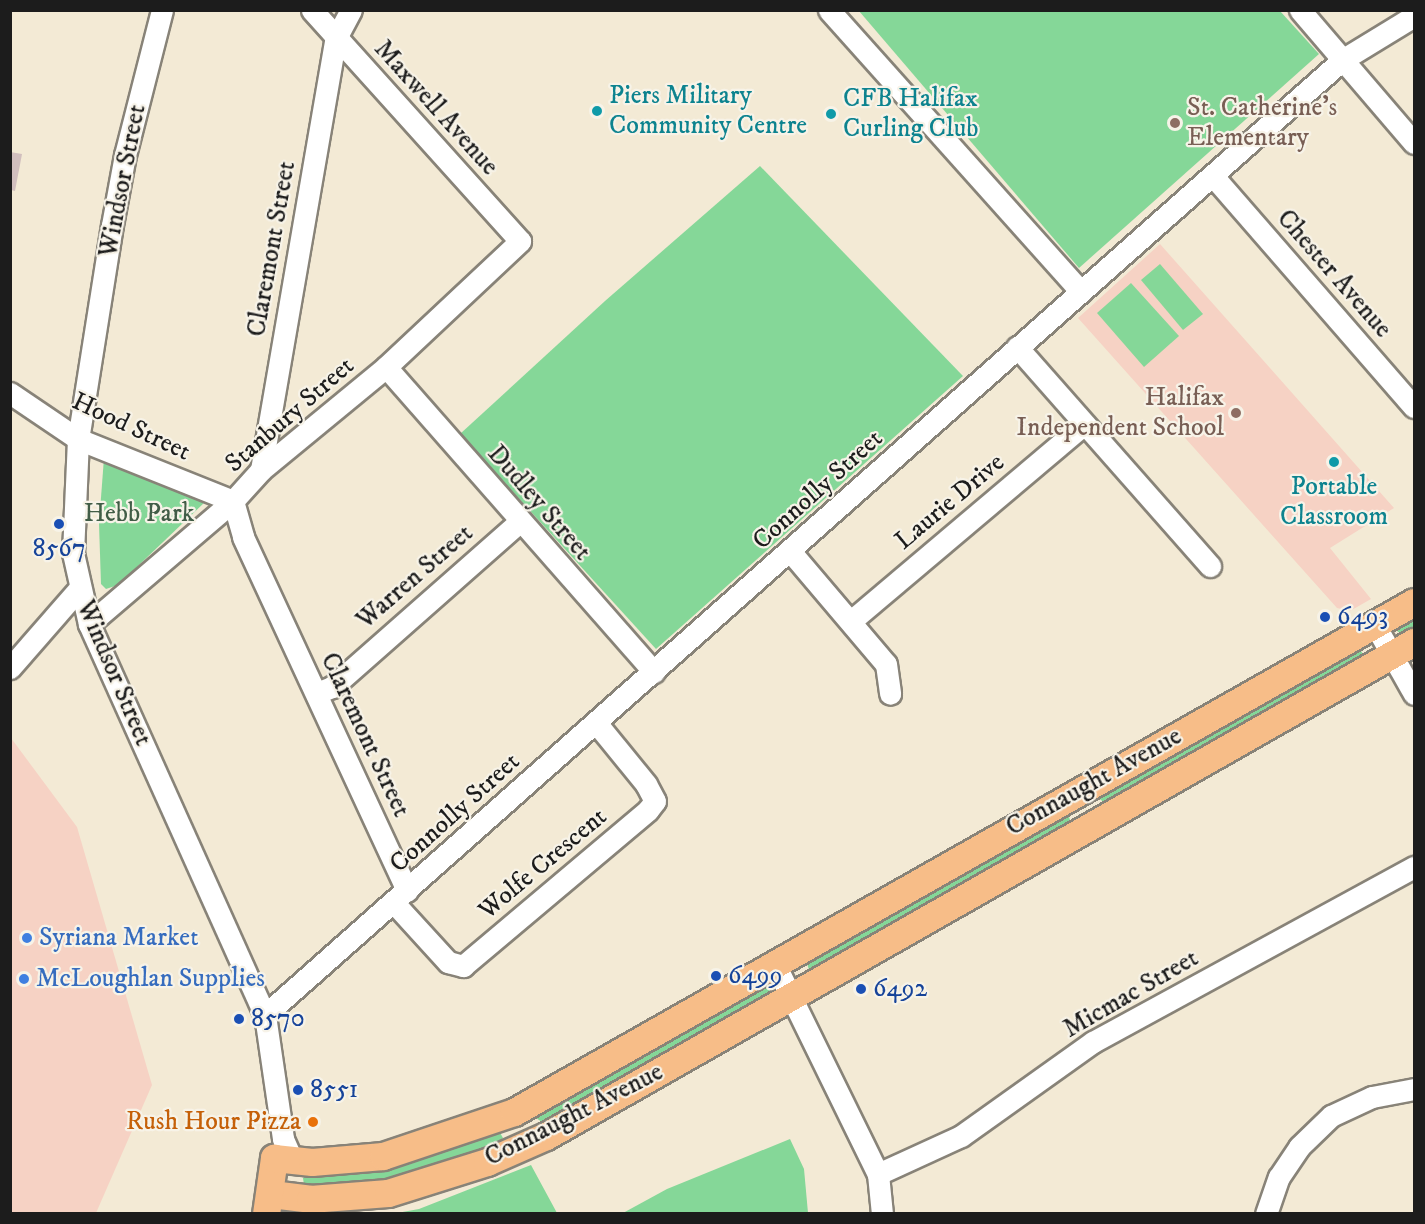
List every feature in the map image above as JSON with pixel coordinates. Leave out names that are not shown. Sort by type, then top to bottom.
[{"type":"main road","name":"Connaught Avenue","points":[[284,1153],[383,1156],[514,1112],[1076,791],[1414,602]]},
{"type":"main road","name":"Connaught Avenue","points":[[278,1204],[362,1198],[432,1181],[546,1136],[1404,648]]},
{"type":"main road","points":[[1076,791],[1095,823]]},
{"type":"main road","name":"Windsor Street","points":[[278,1204],[284,1153]]},
{"type":"main road","points":[[315,1214],[362,1198]]},
{"type":"street","name":"Windsor Street","points":[[162,10],[125,155],[78,439],[73,521],[79,589],[89,624],[265,1015],[284,1153]]},
{"type":"street","name":"Maxwell Avenue","points":[[312,10],[520,241]]},
{"type":"street","name":"Claremont Street","points":[[261,470],[336,38],[351,10]]},
{"type":"street","points":[[829,10],[1081,292]]},
{"type":"street","points":[[1300,10],[1414,143]]},
{"type":"street","name":"Connolly Street","points":[[265,1015],[597,724],[1017,347],[1342,60],[1414,16]]},
{"type":"street","name":"Chester Avenue","points":[[1213,176],[1414,407]]},
{"type":"street","name":"Stanbury Street","points":[[89,624],[233,501],[261,470],[386,367],[520,241]]},
{"type":"street","points":[[1017,347],[1210,566]]},
{"type":"street","name":"Dudley Street","points":[[386,367],[519,522],[654,672]]},
{"type":"street","name":"Hood Street","points":[[10,393],[78,439],[233,501]]},
{"type":"street","name":"Laurie Drive","points":[[851,621],[1084,424]]},
{"type":"street","name":"Claremont Street","points":[[233,501],[243,537],[316,693],[401,897]]},
{"type":"street","name":"Warren Street","points":[[316,693],[332,687],[519,522]]},
{"type":"street","points":[[790,551],[886,664],[890,694]]},
{"type":"street","points":[[10,668],[79,589]]},
{"type":"street","points":[[1375,625],[1404,648],[1414,694]]},
{"type":"street","name":"Wolfe Crescent","points":[[401,897],[448,962],[463,966],[648,810],[655,801],[646,784],[597,724]]},
{"type":"street","name":"Micmac Street","points":[[878,1174],[961,1136],[1093,1042],[1414,867]]},
{"type":"street","points":[[775,964],[878,1174],[882,1214]]},
{"type":"street","points":[[1266,1214],[1279,1177],[1299,1147],[1332,1116],[1372,1097],[1414,1089]]},
{"type":"shaded area","points":[[10,152],[22,154],[15,191],[11,190]]},
{"type":"shaded area","name":"Halifax Independent School","points":[[1160,244],[1394,508],[1330,548],[1371,599],[1350,611],[1337,608],[1078,318]]},
{"type":"shaded area","points":[[11,738],[77,827],[152,1085],[96,1213],[11,1213]]},
{"type":"green space","points":[[859,11],[1280,11],[1319,54],[1079,268]]},
{"type":"green space","points":[[760,166],[963,376],[656,649],[460,434],[605,301]]},
{"type":"green space","points":[[1160,264],[1203,314],[1183,330],[1141,280]]},
{"type":"green space","points":[[1131,283],[1179,336],[1144,367],[1097,313]]},
{"type":"green space","name":"Hebb Park","points":[[104,458],[205,502],[118,585],[106,589],[101,584],[99,524]]},
{"type":"green space","points":[[1414,610],[1414,628],[1404,634],[1398,632],[1395,627]]},
{"type":"green space","points":[[1357,644],[1364,656],[1106,804],[1096,796]]},
{"type":"green space","points":[[1067,811],[1071,823],[814,972],[809,970],[806,960]]},
{"type":"green space","points":[[765,984],[771,989],[767,999],[542,1122],[533,1116]]},
{"type":"green space","points":[[498,1129],[503,1138],[495,1146],[403,1175],[365,1182],[304,1185],[303,1178],[309,1174]]},
{"type":"green space","points":[[790,1139],[804,1169],[808,1213],[623,1213],[667,1189]]},
{"type":"green space","points":[[531,1165],[557,1213],[397,1213],[419,1209]]},
{"type":"place","name":"Piers Military Community Centre","points":[[597,111]]},
{"type":"place","name":"CFB Halifax Curling Club","points":[[831,114]]},
{"type":"place","name":"St. Catherine's Elementary","points":[[1175,123]]},
{"type":"place","name":"Halifax Independent School","points":[[1236,413]]},
{"type":"place","name":"Portable Classroom","points":[[1334,462]]},
{"type":"place","name":"8567","points":[[59,524]]},
{"type":"place","name":"6493","points":[[1325,617]]},
{"type":"place","name":"Syriana Market","points":[[27,938]]},
{"type":"place","name":"6499","points":[[716,976]]},
{"type":"place","name":"McLoughlan Supplies","points":[[24,979]]},
{"type":"place","name":"6492","points":[[861,989]]},
{"type":"place","name":"8570","points":[[239,1019]]},
{"type":"place","name":"8551","points":[[298,1090]]},
{"type":"place","name":"Rush Hour Pizza","points":[[313,1122]]}]
